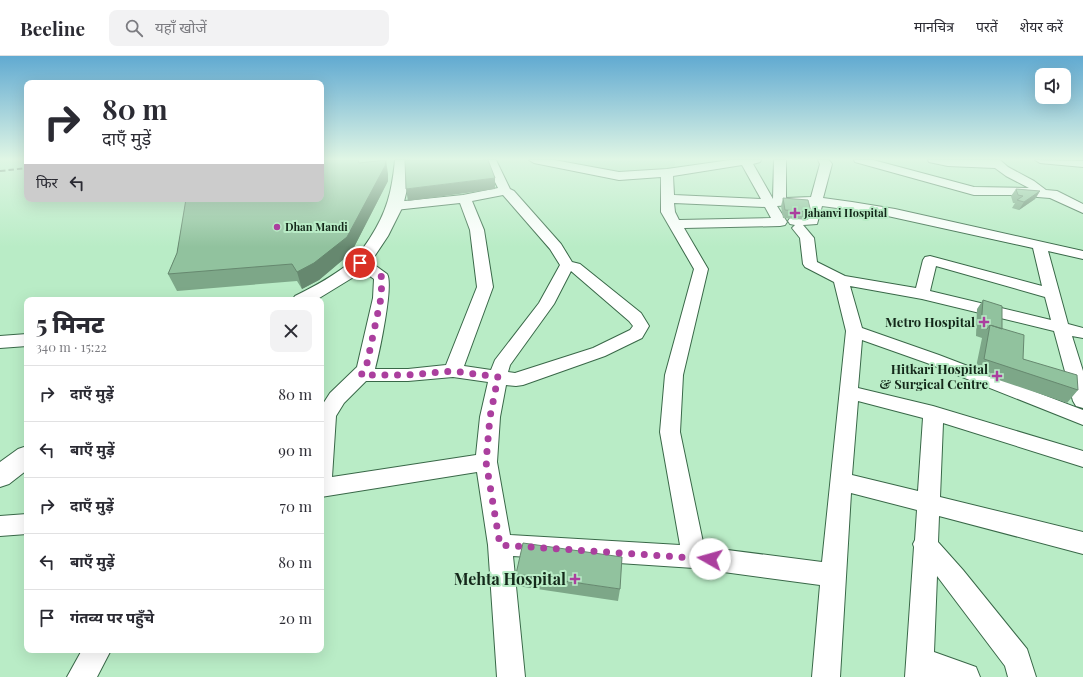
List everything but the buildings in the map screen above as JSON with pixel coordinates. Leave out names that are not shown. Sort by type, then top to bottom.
[{"type":"highway","points":[[307,297],[360,263],[376,242],[395,206],[399,189]]},
{"type":"highway","points":[[0,476],[24,457]]},
{"type":"street","points":[[668,189],[668,212],[701,269],[674,375],[670,432],[694,557]]},
{"type":"street","points":[[767,189],[775,202],[792,224],[807,238],[810,264],[841,280],[922,294],[1083,333]]},
{"type":"street","points":[[775,202],[777,189]]},
{"type":"street","points":[[674,224],[792,224],[812,221],[819,189]]},
{"type":"street","points":[[966,189],[974,191],[1014,191],[1083,197]]},
{"type":"street","points":[[1038,189],[1083,209]]},
{"type":"street","points":[[395,206],[465,199],[473,196],[505,191],[510,194],[556,247],[567,265]]},
{"type":"street","points":[[668,198],[816,202],[859,207],[894,213],[1083,255]]},
{"type":"street","points":[[453,371],[485,287],[477,230],[465,199]]},
{"type":"street","points":[[1040,245],[1061,328],[1083,402]]},
{"type":"street","points":[[922,294],[930,260],[1052,294]]},
{"type":"street","points":[[324,443],[326,415],[337,398],[361,375],[366,368],[381,298],[382,277],[360,263]]},
{"type":"street","points":[[361,375],[408,375],[453,371],[516,380],[599,352],[636,334],[641,326],[635,317],[575,266],[567,265]]},
{"type":"street","points":[[511,677],[500,545],[486,462],[490,417],[501,364],[546,304],[567,265]]},
{"type":"street","points":[[826,677],[833,575],[854,331],[841,280]]},
{"type":"street","points":[[854,331],[933,359],[1083,418]]},
{"type":"street","points":[[0,342],[24,340]]},
{"type":"street","points":[[849,392],[933,413],[1083,459]]},
{"type":"street","points":[[933,413],[931,487],[928,503],[925,544],[919,669],[966,677]]},
{"type":"street","points":[[324,486],[486,462]]},
{"type":"street","points":[[841,481],[1083,543]]},
{"type":"street","points":[[0,526],[24,524]]},
{"type":"street","points":[[925,544],[954,578],[1017,660],[1022,677]]},
{"type":"street","points":[[500,545],[694,557],[833,575]]},
{"type":"street","points":[[81,677],[96,653]]},
{"type":"place","name":"Jahanvi Hospital","points":[[795,213]]},
{"type":"place","name":"Dhan Mandi","points":[[277,227]]},
{"type":"place","name":"Metro Hospital","points":[[984,322]]},
{"type":"place","name":"Hitkari Hospital & Surgical Centre","points":[[997,376]]},
{"type":"place","name":"Mehta Hospital","points":[[575,579]]},
{"type":"route","points":[[360,263],[382,277],[381,298],[366,368],[361,375],[408,375],[453,371],[498,377],[490,417],[486,462],[500,545],[710,559]]}]
